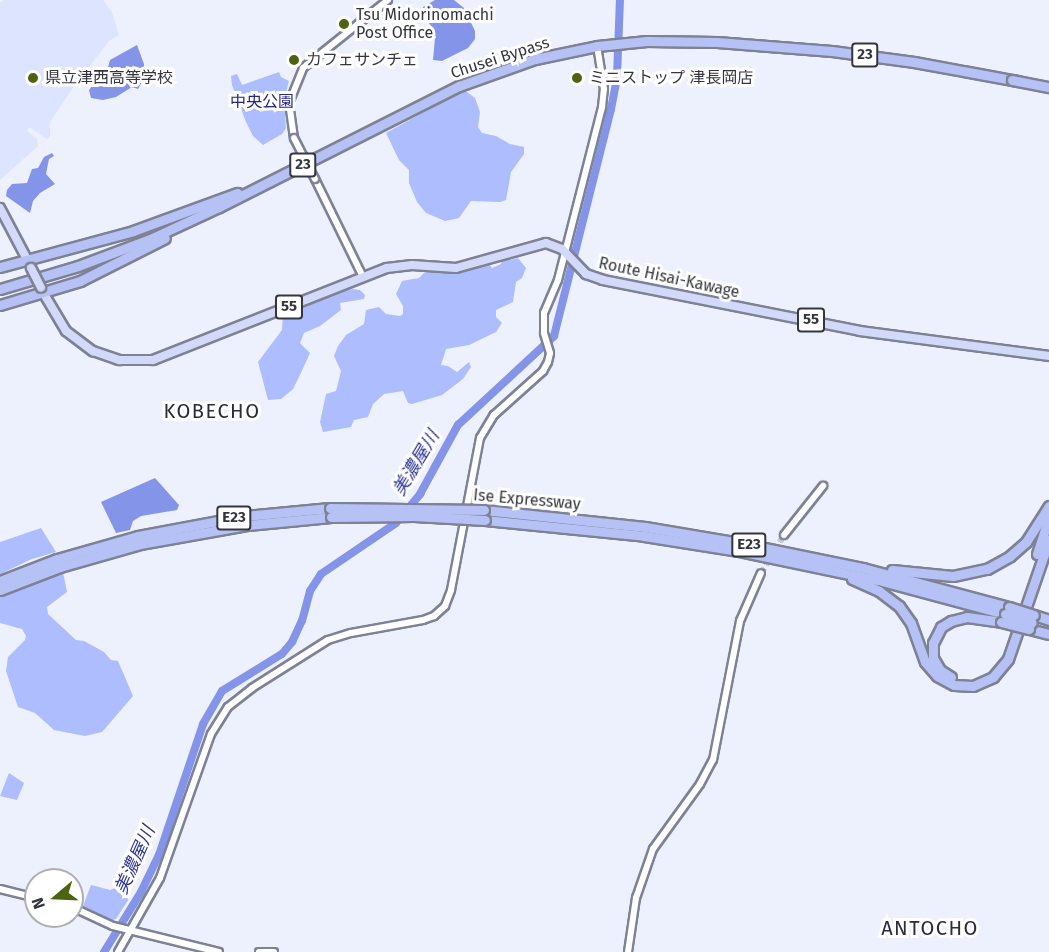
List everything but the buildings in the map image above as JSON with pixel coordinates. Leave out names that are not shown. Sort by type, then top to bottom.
[{"type":"highway","name":"Chusei Bypass","points":[[0,289],[78,266],[150,239],[246,194],[459,86],[534,59],[602,45],[647,41],[717,42],[890,58],[1049,85]]},
{"type":"highway","points":[[1012,80],[1038,84],[1049,92]]},
{"type":"highway","points":[[0,267],[12,263],[29,263],[149,225],[236,193],[318,156]]},
{"type":"highway","points":[[0,305],[26,299],[42,291],[99,274],[215,214],[246,194]]},
{"type":"highway","points":[[804,555],[920,574],[953,576],[971,574],[994,565],[1016,551],[1034,531],[1049,506]]},
{"type":"highway","name":"Ise Expressway","points":[[0,581],[216,520],[331,512],[485,515],[655,529],[804,555],[1049,628]]},
{"type":"highway","name":"Ise Expressway","points":[[485,515],[739,551],[878,580],[1005,614]]},
{"type":"highway","points":[[1049,518],[1010,637],[997,665],[986,675],[968,680],[952,678],[937,667],[933,658],[933,643],[938,630],[946,623],[967,617],[1005,614],[1032,622],[1049,634]]},
{"type":"highway","points":[[739,551],[774,562],[840,576],[879,591],[895,602],[908,618],[923,658],[933,672],[949,683],[967,687],[993,677],[1008,659],[1049,540]]},
{"type":"highway","name":"Ise Expressway","points":[[0,590],[58,563]]},
{"type":"highway","name":"Ise Expressway","points":[[1032,622],[1049,620]]},
{"type":"main road","name":"55","points":[[0,208],[42,291],[66,331],[105,356],[135,361],[164,356],[393,267],[456,268],[542,243],[557,246],[567,254]]},
{"type":"main road","name":"Route Hisai-Kawage","points":[[567,254],[578,268],[595,278],[860,331],[1049,356]]},
{"type":"street","points":[[363,277],[294,138],[289,103],[303,68],[388,0]]},
{"type":"street","points":[[118,952],[128,930],[160,878],[211,734],[228,707],[252,688],[328,640],[351,633],[423,620],[434,616],[445,606],[452,590],[480,438],[494,415],[543,371],[548,362],[550,353],[544,312],[567,254],[602,107],[604,89],[602,45]]},
{"type":"street","points":[[784,536],[823,486]]},
{"type":"street","points":[[628,952],[636,898],[653,849],[700,784],[713,760],[740,621],[761,573]]},
{"type":"street","points":[[0,890],[24,895]]},
{"type":"street","points":[[84,913],[113,926],[219,952]]},
{"type":"street","points":[[259,952],[274,952]]},
{"type":"shaded area","points":[[4,0],[103,0],[112,12],[119,35],[109,41],[72,89],[50,122],[50,136],[47,139],[29,127],[27,131],[37,139],[38,146],[0,180],[0,3]]},
{"type":"shaded area","points":[[435,0],[454,0],[464,8],[475,31],[475,39],[468,48],[442,61],[433,60],[435,38],[432,27],[422,14],[423,7]]},
{"type":"shaded area","points":[[137,45],[144,64],[144,78],[138,89],[132,87],[116,97],[103,100],[91,98],[89,90],[96,81],[106,75],[110,60]]},
{"type":"shaded area","points":[[52,153],[54,156],[49,159],[46,174],[55,184],[40,193],[33,201],[30,213],[6,196],[7,190],[12,184],[27,183],[32,169],[38,168],[44,157]]},
{"type":"shaded area","points":[[155,478],[179,505],[177,510],[141,516],[133,521],[130,530],[116,533],[101,502]]},
{"type":"green space","name":"中央公園","points":[[279,72],[281,77],[289,81],[284,101],[286,128],[282,134],[263,145],[253,136],[246,122],[232,85],[231,76],[237,74],[242,85]]},
{"type":"green space","points":[[464,90],[475,98],[480,112],[478,127],[482,133],[524,147],[524,154],[511,172],[506,200],[500,202],[471,201],[459,218],[445,221],[426,213],[417,202],[409,183],[409,170],[399,160],[386,133]]},
{"type":"green space","points":[[508,255],[510,260],[518,258],[526,268],[522,278],[516,282],[513,302],[496,310],[496,317],[502,323],[496,332],[469,345],[446,349],[441,365],[448,366],[457,372],[469,362],[471,367],[463,379],[442,395],[412,404],[408,403],[403,391],[384,394],[373,404],[368,417],[354,420],[351,427],[323,432],[320,422],[326,394],[336,391],[341,371],[334,356],[346,335],[364,324],[366,310],[379,307],[386,314],[400,316],[403,314],[403,306],[396,294],[402,281],[419,278],[426,271],[460,272],[487,261],[492,268],[501,264],[503,256]]},
{"type":"green space","points":[[353,289],[360,290],[365,295],[364,299],[340,303],[341,310],[320,326],[304,333],[300,343],[310,353],[293,389],[281,399],[268,400],[258,362],[282,330],[283,313],[330,294]]},
{"type":"green space","points":[[41,528],[56,552],[32,559],[0,574],[0,542]]},
{"type":"green space","points":[[63,572],[67,592],[47,607],[48,614],[76,640],[84,641],[104,652],[111,660],[118,661],[133,696],[102,732],[85,736],[54,730],[35,713],[18,707],[6,671],[8,657],[25,640],[26,636],[22,629],[0,623],[0,596]]},
{"type":"green space","points":[[9,773],[24,783],[17,800],[0,796]]},
{"type":"green space","points":[[91,885],[110,890],[115,888],[130,897],[116,919],[112,920],[84,906]]},
{"type":"waterway","name":"美濃屋川","points":[[104,952],[141,892],[159,855],[203,724],[222,691],[282,654],[292,642],[302,621],[310,591],[321,574],[396,523],[420,494],[458,425],[554,336],[611,109],[617,77],[620,0]]},
{"type":"tunnel","points":[[761,573],[784,535]]},
{"type":"place","name":"Tsu Midorinomachi Post Office","points":[[344,24]]},
{"type":"place","name":"カフェサンチェ","points":[[294,60]]},
{"type":"place","name":"県立津西高等学校","points":[[33,78]]},
{"type":"place","name":"ミニストップ 津長岡店","points":[[577,78]]},
{"type":"district","name":"KOBECHO","points":[[212,411]]},
{"type":"district","name":"ANTOCHO","points":[[930,928]]}]
